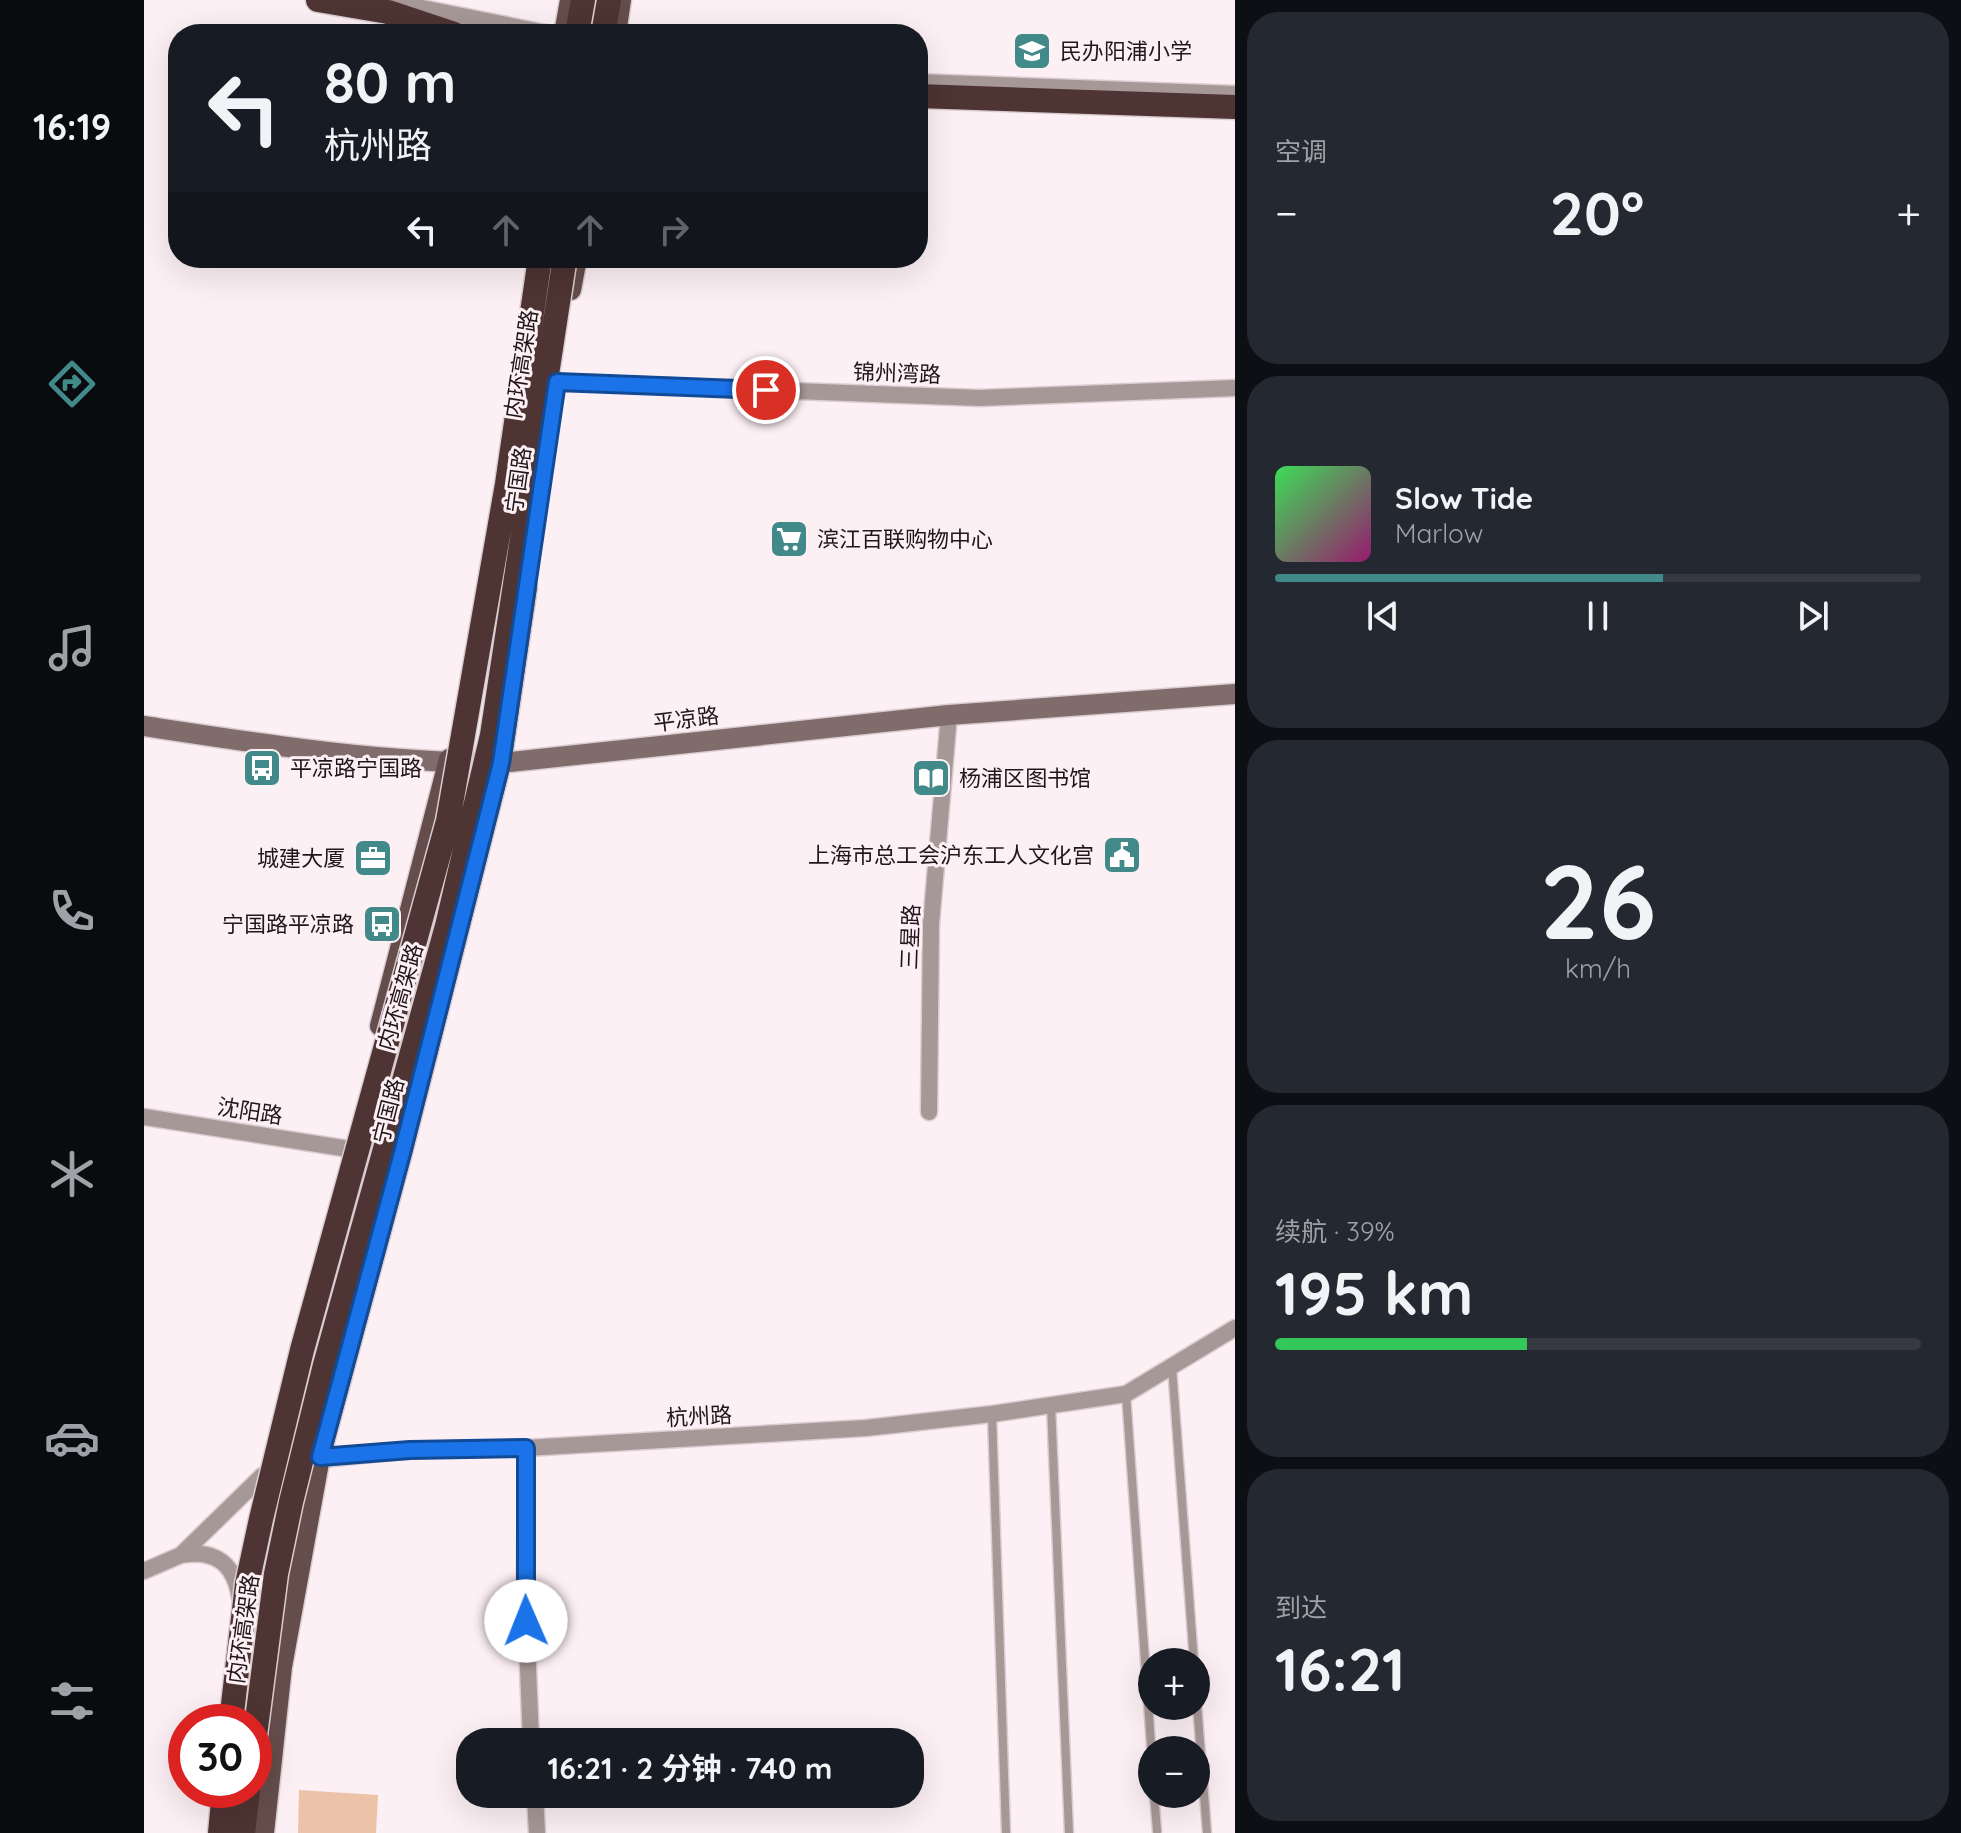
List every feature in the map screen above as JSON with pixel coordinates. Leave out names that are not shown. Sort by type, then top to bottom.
[{"type":"highway","points":[[318,0],[399,15],[425,24]]},
{"type":"highway","points":[[579,24],[583,0]]},
{"type":"highway","points":[[605,24],[609,0]]},
{"type":"highway","points":[[928,96],[1235,107]]},
{"type":"highway","name":"内环高架路","points":[[231,1704],[247,1584],[302,1350],[448,821],[507,484],[560,268]]},
{"type":"highway","name":"内环高架路","points":[[259,1704],[276,1574],[291,1502],[325,1365],[447,926],[492,735],[561,268]]},
{"type":"highway","points":[[218,1833],[220,1808]]},
{"type":"highway","points":[[243,1833],[246,1808]]},
{"type":"main road","points":[[566,24],[570,0]]},
{"type":"main road","points":[[617,24],[621,0]]},
{"type":"main road","name":"宁国路","points":[[231,1704],[240,1599],[262,1476],[448,763],[514,395],[532,268]]},
{"type":"main road","name":"宁国路","points":[[264,1833],[282,1667],[320,1457],[402,1153],[501,763],[557,382],[562,268]]},
{"type":"main road","name":"平凉路","points":[[144,726],[267,745],[448,763],[501,763],[949,715],[1235,694]]},
{"type":"street","points":[[381,0],[501,24]]},
{"type":"street","points":[[928,82],[1235,94]]},
{"type":"street","name":"锦州湾路","points":[[557,382],[980,398],[1235,388]]},
{"type":"street","name":"三星路","points":[[929,1112],[931,924],[949,715]]},
{"type":"street","name":"沈阳路","points":[[144,1117],[349,1149]]},
{"type":"street","name":"杭州路","points":[[181,1555],[262,1476],[320,1457],[866,1428],[992,1414],[1126,1394],[1235,1328]]},
{"type":"street","points":[[526,1448],[526,1621],[530,1728]]},
{"type":"street","name":"杭州路","points":[[144,1571],[181,1555],[199,1552],[215,1555],[237,1582],[240,1599]]},
{"type":"street","points":[[536,1808],[537,1833]]},
{"type":"lane","points":[[1172,1367],[1193,1648]]},
{"type":"lane","points":[[1126,1394],[1150,1736]]},
{"type":"lane","points":[[1051,1405],[1069,1833]]},
{"type":"lane","points":[[992,1414],[1006,1833]]},
{"type":"lane","points":[[1198,1720],[1207,1833]]},
{"type":"lane","points":[[1155,1808],[1157,1831]]},
{"type":"shaded area","points":[[299,1790],[378,1795],[376,1833],[298,1833]]},
{"type":"place","name":"民办阳浦小学","points":[[1032,51]]},
{"type":"place","name":"滨江百联购物中心","points":[[789,539]]},
{"type":"place","name":"平凉路宁国路","points":[[262,768]]},
{"type":"place","name":"杨浦区图书馆","points":[[931,778]]},
{"type":"place","name":"上海市总工会沪东工人文化宫","points":[[1122,855]]},
{"type":"place","name":"城建大厦","points":[[373,858]]},
{"type":"place","name":"宁国路平凉路","points":[[382,924]]},
{"type":"route","points":[[526,1621],[526,1448],[410,1450],[320,1457],[402,1153],[501,763],[557,382],[766,390]]}]
